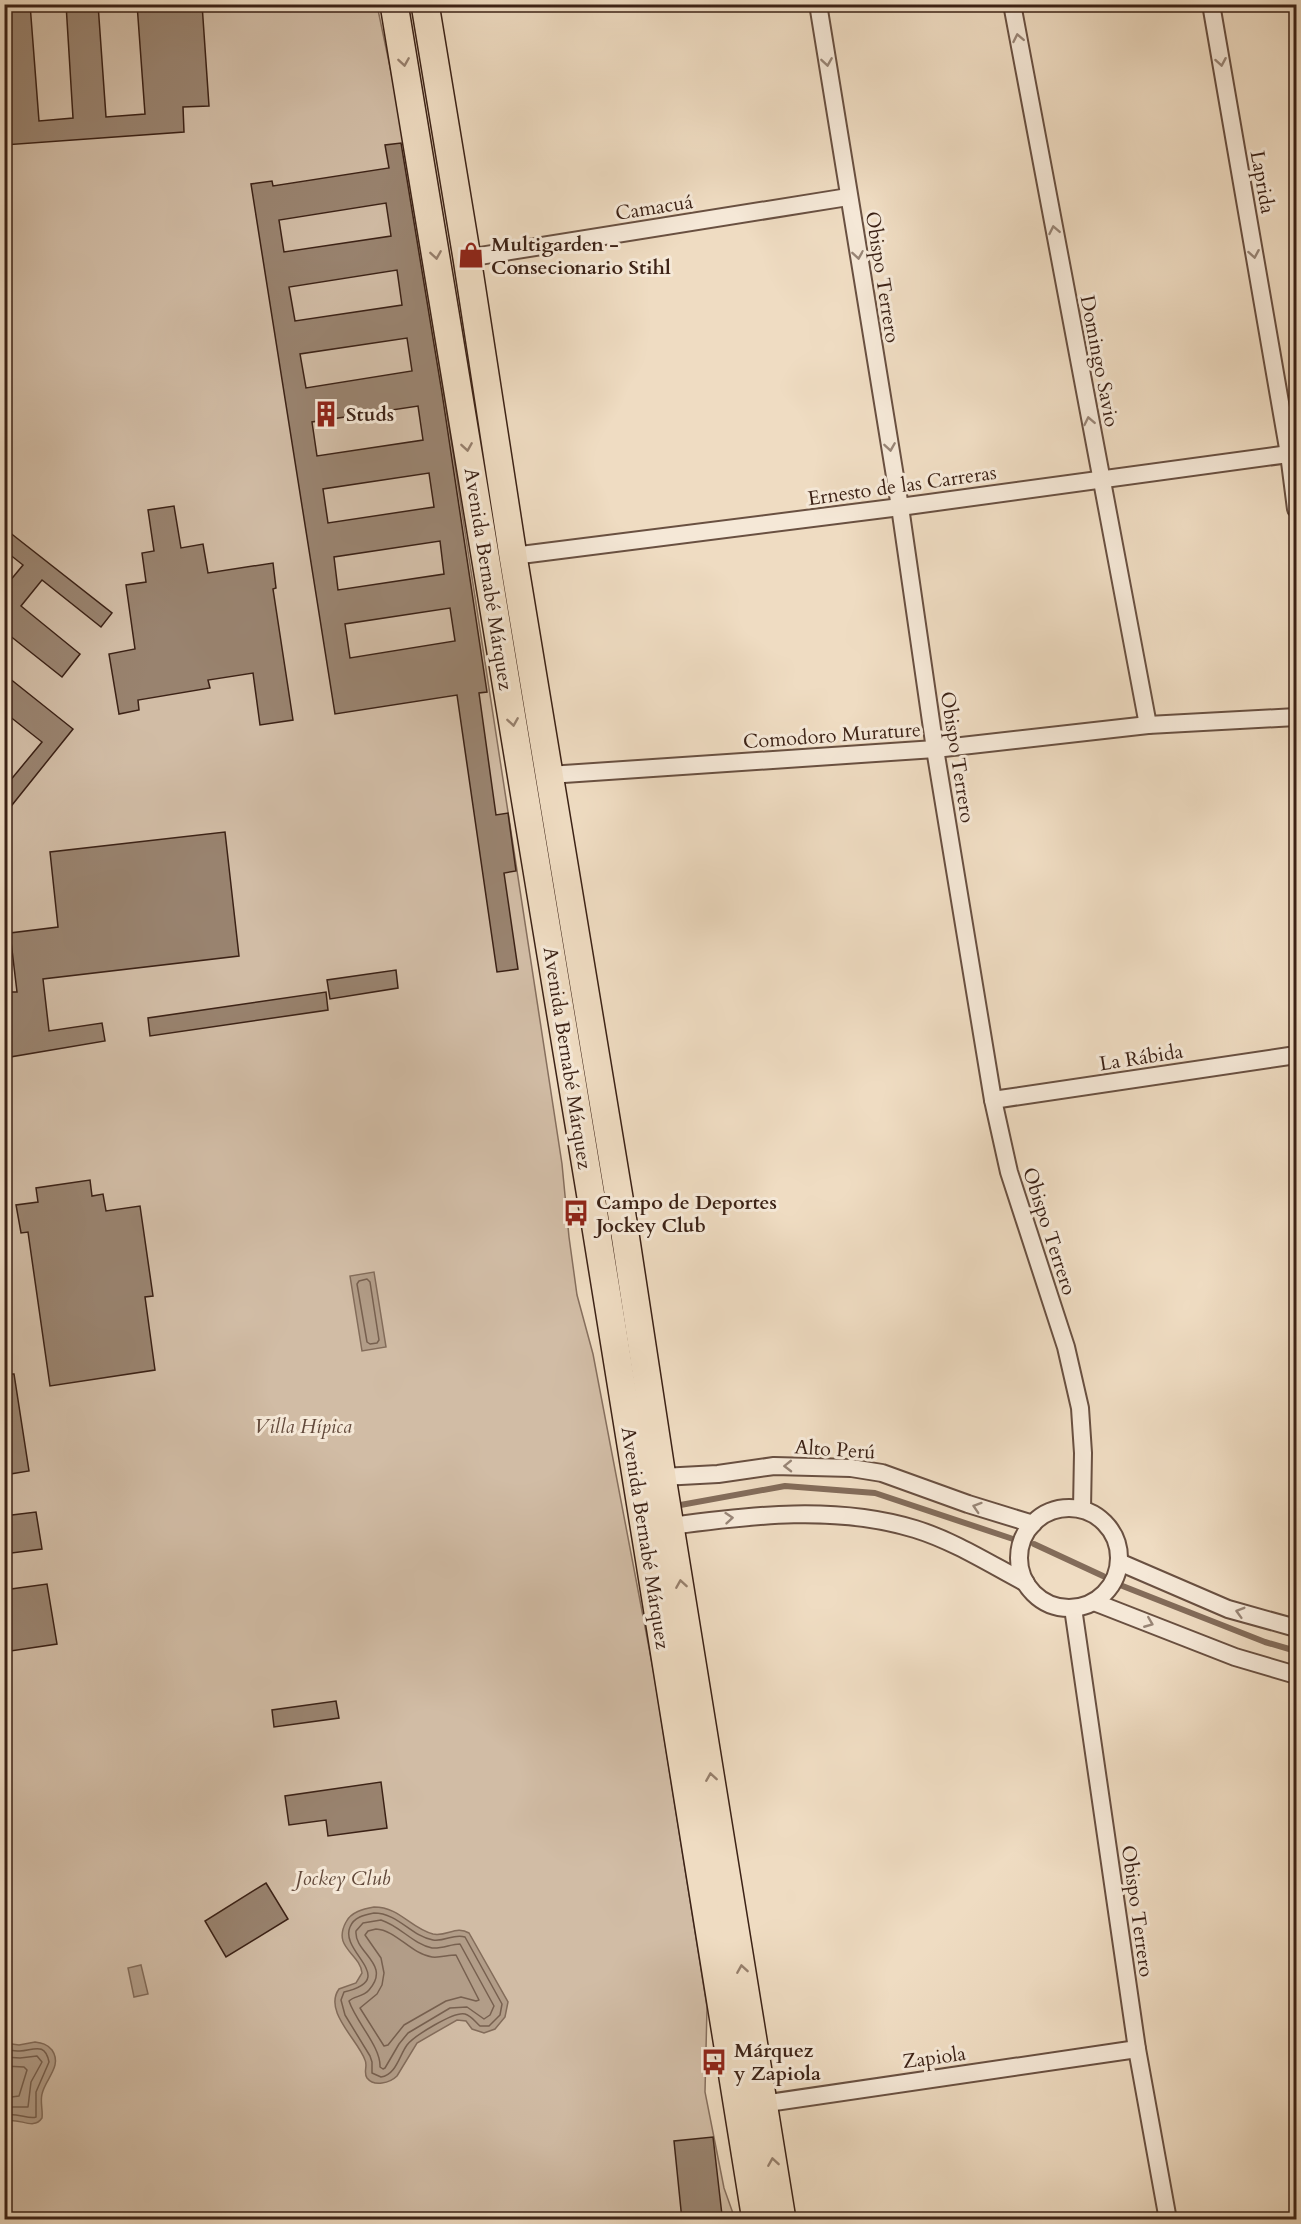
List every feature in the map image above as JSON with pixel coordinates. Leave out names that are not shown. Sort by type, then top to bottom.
[{"type":"main road","name":"Avenida Bernabé Márquez","points":[[394,4],[593,1209],[750,2105],[782,2220]]},
{"type":"main road","name":"Avenida Bernabé Márquez","points":[[425,4],[513,556],[626,1234],[671,1526],[750,2105],[756,2220]]},
{"type":"street","name":"Obispo Terrero","points":[[818,4],[900,507],[935,749],[993,1100],[1009,1172],[1066,1347],[1080,1408],[1083,1453],[1082,1509]]},
{"type":"street","name":"Domingo Savio","points":[[1012,4],[1148,725]]},
{"type":"street","name":"Laprida","points":[[1211,4],[1293,454],[1296,509]]},
{"type":"street","name":"Camacuá","points":[[467,258],[848,197]]},
{"type":"street","name":"Ernesto de las Carreras","points":[[513,556],[1293,454]]},
{"type":"street","name":"Comodoro Murature","points":[[549,775],[935,749],[1148,725],[1296,717]]},
{"type":"street","name":"La Rábida","points":[[993,1100],[1296,1055]]},
{"type":"street","name":"Alto Perú","points":[[662,1477],[718,1474],[774,1466],[851,1468],[882,1473],[968,1504],[1033,1524]]},
{"type":"street","points":[[1082,1509],[1106,1523],[1119,1548],[1119,1562],[1115,1578],[1107,1591],[1094,1602],[1073,1608],[1059,1607],[1034,1594],[1026,1583],[1020,1568],[1020,1552],[1024,1537],[1033,1524],[1055,1510],[1082,1509]]},
{"type":"street","points":[[671,1526],[729,1518],[788,1514],[856,1515],[916,1530],[957,1547],[1026,1583]]},
{"type":"street","points":[[1119,1562],[1228,1609],[1296,1628]]},
{"type":"street","points":[[1094,1602],[1235,1657],[1296,1675]]},
{"type":"street","name":"Obispo Terrero","points":[[1073,1608],[1137,2049],[1168,2220]]},
{"type":"street","name":"Zapiola","points":[[750,2105],[1137,2049]]},
{"type":"green space","name":"Jockey Club","points":[[5,5],[377,5],[404,134],[562,1164],[577,1295],[593,1354],[654,1674],[707,2007],[705,2092],[724,2188],[735,2219],[5,2219]]},
{"type":"water","points":[[374,1272],[386,1347],[362,1351],[350,1276]]},
{"type":"water","points":[[374,1907],[391,1910],[433,1934],[460,1930],[469,1933],[508,2002],[505,2017],[495,2029],[484,2033],[472,2029],[466,2021],[457,2020],[417,2043],[397,2076],[386,2082],[378,2083],[367,2078],[365,2060],[343,2025],[335,2007],[335,1998],[339,1989],[356,1983],[362,1973],[357,1960],[348,1950],[342,1938],[346,1922],[354,1913]]},
{"type":"water","points":[[141,1965],[148,1994],[134,1997],[128,1968]]},
{"type":"water","points":[[35,2042],[50,2048],[56,2062],[42,2094],[42,2118],[30,2124],[5,2121],[5,2043],[19,2045]]},
{"type":"building","points":[[4,4],[30,4],[39,121],[73,118],[66,4],[98,4],[106,117],[145,114],[137,4],[202,4],[209,106],[183,107],[184,132],[4,145]]},
{"type":"building","name":"Studs","points":[[401,143],[442,393],[487,692],[479,693],[496,815],[508,813],[516,871],[504,873],[518,969],[497,972],[457,695],[335,714],[251,184],[272,181],[273,186],[389,168],[385,145]],"holes":[[[386,203],[391,236],[284,252],[279,220]],[[397,270],[402,305],[295,321],[289,287]],[[407,338],[412,371],[306,388],[300,354]],[[418,406],[423,440],[317,456],[312,422]],[[429,473],[434,507],[328,523],[323,489]],[[440,541],[444,574],[338,590],[334,557]],[[450,608],[455,641],[350,658],[345,624]]]},
{"type":"building","points":[[174,506],[181,548],[203,544],[208,573],[273,563],[276,588],[273,589],[293,720],[260,725],[253,673],[208,680],[210,688],[138,700],[139,710],[119,714],[109,654],[135,649],[126,585],[146,582],[142,553],[154,551],[148,510]]},
{"type":"building","points":[[4,528],[112,613],[101,627],[42,580],[21,606],[80,654],[62,677],[4,631],[4,588],[23,565],[4,550]]},
{"type":"building","points":[[4,674],[73,729],[4,815],[4,788],[42,742],[4,712]]},
{"type":"building","points":[[225,832],[239,956],[43,979],[49,1031],[102,1023],[105,1041],[4,1058],[4,992],[17,992],[10,933],[58,927],[50,852]]},
{"type":"building","points":[[396,970],[398,988],[330,999],[327,980]]},
{"type":"building","points":[[326,992],[328,1010],[150,1036],[148,1018]]},
{"type":"building","points":[[90,1180],[92,1196],[103,1194],[106,1211],[140,1206],[153,1296],[145,1297],[155,1370],[50,1386],[28,1232],[21,1233],[16,1205],[38,1202],[36,1188]]},
{"type":"building","points":[[4,1374],[14,1374],[29,1471],[4,1475]]},
{"type":"building","points":[[36,1512],[42,1549],[4,1554],[4,1516]]},
{"type":"building","points":[[47,1584],[57,1644],[4,1652],[4,1590]]},
{"type":"building","points":[[336,1701],[339,1718],[274,1727],[272,1710]]},
{"type":"building","points":[[381,1782],[387,1828],[328,1836],[326,1820],[289,1825],[285,1796]]},
{"type":"building","points":[[266,1883],[288,1919],[226,1957],[205,1921]]},
{"type":"building","points":[[713,2137],[722,2215],[704,2217],[704,2220],[682,2220],[674,2141]]},
{"type":"waterway","points":[[675,1506],[785,1486],[875,1493],[1013,1539]]},
{"type":"waterway","points":[[1034,1544],[1103,1576]]},
{"type":"waterway","points":[[1120,1585],[1265,1642],[1296,1651]]},
{"type":"place","name":"Multigarden - Consecionario Stihl","points":[[471,255]]},
{"type":"place","name":"Studs","points":[[326,414]]},
{"type":"place","name":"Campo de Deportes Jockey Club","points":[[576,1213]]},
{"type":"place","name":"Márquez y Zapiola","points":[[714,2062]]},
{"type":"park label","name":"Villa Hípica","points":[[303,1426]]}]
